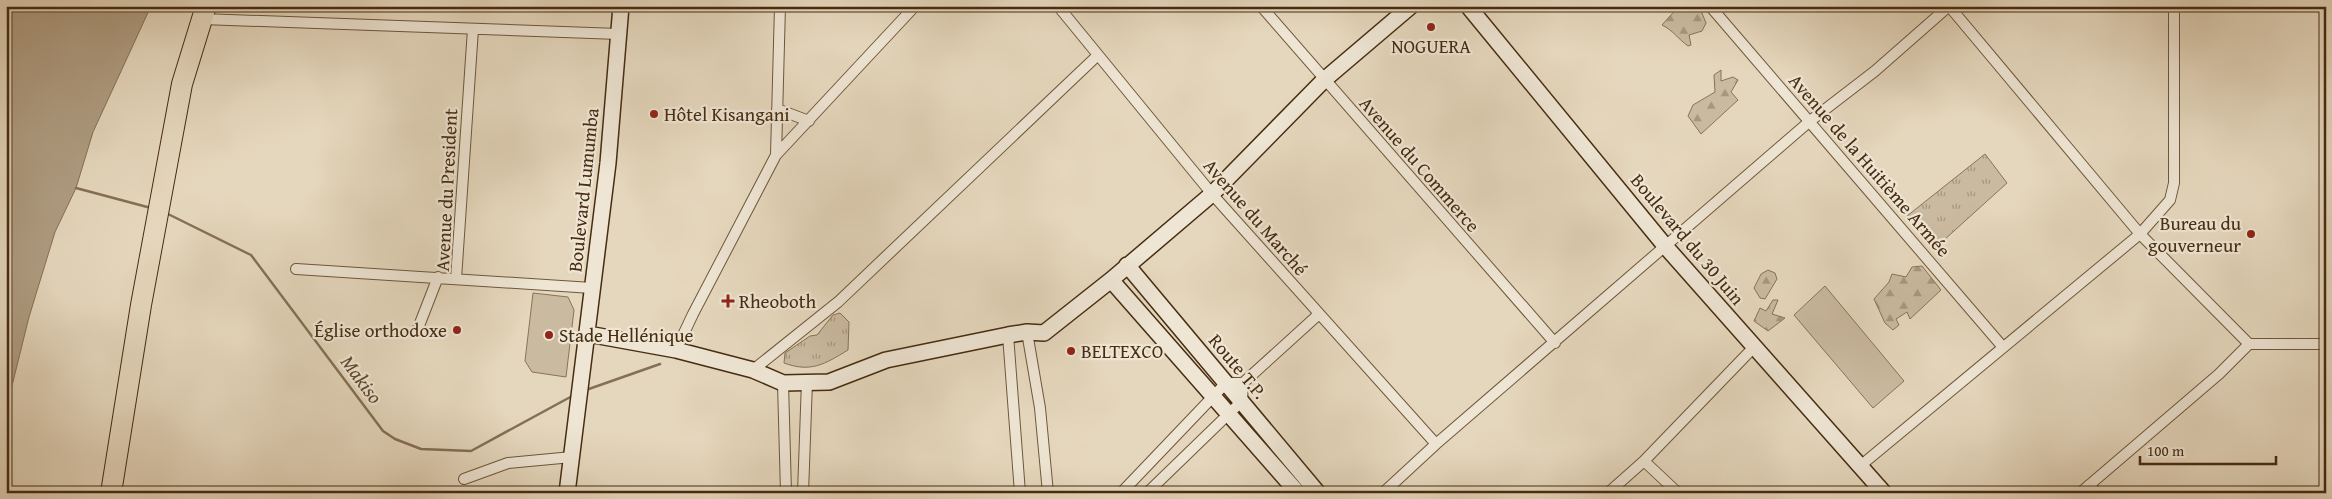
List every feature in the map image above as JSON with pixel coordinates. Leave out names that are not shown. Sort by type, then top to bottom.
[{"type":"highway","points":[[111,493],[182,84],[204,12]]},
{"type":"street","name":"Boulevard Lumumba","points":[[567,493],[608,163],[621,6]]},
{"type":"street","points":[[776,155],[780,6]]},
{"type":"street","name":"Avenue du Marché","points":[[1058,6],[1212,194],[1436,444]]},
{"type":"street","name":"Avenue du Commerce","points":[[1261,6],[1555,343]]},
{"type":"street","points":[[588,334],[676,350],[753,370],[783,383],[829,382],[886,360],[1008,335],[1028,332],[1044,333],[1111,280],[1212,194],[1324,80],[1411,6]]},
{"type":"street","name":"Boulevard du 30 Juin","points":[[1468,6],[1666,247],[1884,493]]},
{"type":"street","name":"Avenue de la Huitième Armée","points":[[1710,6],[2002,346]]},
{"type":"street","points":[[1383,493],[1436,444],[1810,121],[1875,71],[1949,6],[2140,234],[2249,344]]},
{"type":"street","points":[[1859,467],[2002,346],[2140,234],[2170,200],[2176,171],[2174,6]]},
{"type":"street","points":[[676,350],[776,155],[916,7]]},
{"type":"street","points":[[204,12],[473,28],[619,34]]},
{"type":"street","name":"Avenue du President","points":[[473,28],[456,280],[592,288]]},
{"type":"street","points":[[753,370],[838,302],[1098,55]]},
{"type":"street","points":[[777,109],[809,121]]},
{"type":"street","name":"Route T.P.","points":[[1127,265],[1318,493]]},
{"type":"street","points":[[296,269],[438,277],[456,280]]},
{"type":"street","points":[[417,331],[438,277]]},
{"type":"street","name":"Route T.P.","points":[[1111,280],[1298,493]]},
{"type":"street","points":[[1121,493],[1226,384],[1243,383],[1319,314]]},
{"type":"street","points":[[1028,332],[1040,408],[1048,493]]},
{"type":"street","points":[[1008,335],[1020,493]]},
{"type":"street","points":[[2080,493],[2219,374],[2249,344],[2326,344]]},
{"type":"street","points":[[1608,493],[1644,461],[1754,347]]},
{"type":"street","points":[[802,493],[807,381]]},
{"type":"street","points":[[783,383],[786,493]]},
{"type":"street","points":[[1147,493],[1242,401],[1243,383]]},
{"type":"street","points":[[464,478],[508,463],[572,457]]},
{"type":"street","points":[[1644,461],[1678,493]]},
{"type":"street","points":[[2089,485],[2097,493]]},
{"type":"green space","points":[[1679,6],[1699,6],[1706,23],[1702,31],[1689,35],[1691,45],[1688,46],[1662,25]]},
{"type":"green space","points":[[1721,70],[1721,81],[1733,77],[1738,80],[1731,92],[1738,100],[1701,134],[1688,116],[1693,105],[1715,92],[1714,75]]},
{"type":"green space","points":[[1985,154],[2007,183],[1933,250],[1907,216]]},
{"type":"green space","points":[[1922,266],[1941,290],[1910,319],[1907,312],[1896,319],[1899,325],[1893,330],[1885,323],[1874,299],[1889,282],[1892,274],[1906,277],[1912,267]]},
{"type":"green space","points":[[1768,270],[1775,273],[1777,279],[1765,299],[1760,298],[1754,288],[1761,274]]},
{"type":"green space","points":[[1825,286],[1904,381],[1873,408],[1794,315]]},
{"type":"green space","name":"Stade Hellénique","points":[[533,293],[568,297],[574,310],[566,377],[532,372],[525,361]]},
{"type":"green space","points":[[1773,300],[1778,300],[1772,314],[1785,318],[1768,331],[1754,321],[1760,308],[1766,311]]},
{"type":"green space","points":[[840,313],[849,322],[848,350],[818,366],[802,367],[784,363],[785,353],[810,336],[817,335],[833,315]]},
{"type":"shaded area","points":[[6,6],[151,6],[93,132],[76,188],[55,232],[29,317],[6,410]]},
{"type":"waterway","name":"Makiso","points":[[76,188],[151,208]]},
{"type":"waterway","name":"Makiso","points":[[166,213],[251,255],[383,431],[395,439],[421,449],[471,451],[574,395]]},
{"type":"waterway","name":"Makiso","points":[[586,390],[660,364]]},
{"type":"place","name":"NOGUERA","points":[[1431,27]]},
{"type":"place","name":"Hôtel Kisangani","points":[[654,114]]},
{"type":"place","name":"Bureau du gouverneur","points":[[2251,234]]},
{"type":"place","name":"Rheoboth","points":[[728,301]]},
{"type":"place","name":"Église orthodoxe","points":[[457,330]]},
{"type":"place","name":"Stade Hellénique","points":[[549,335]]},
{"type":"place","name":"BELTEXCO","points":[[1071,351]]}]
